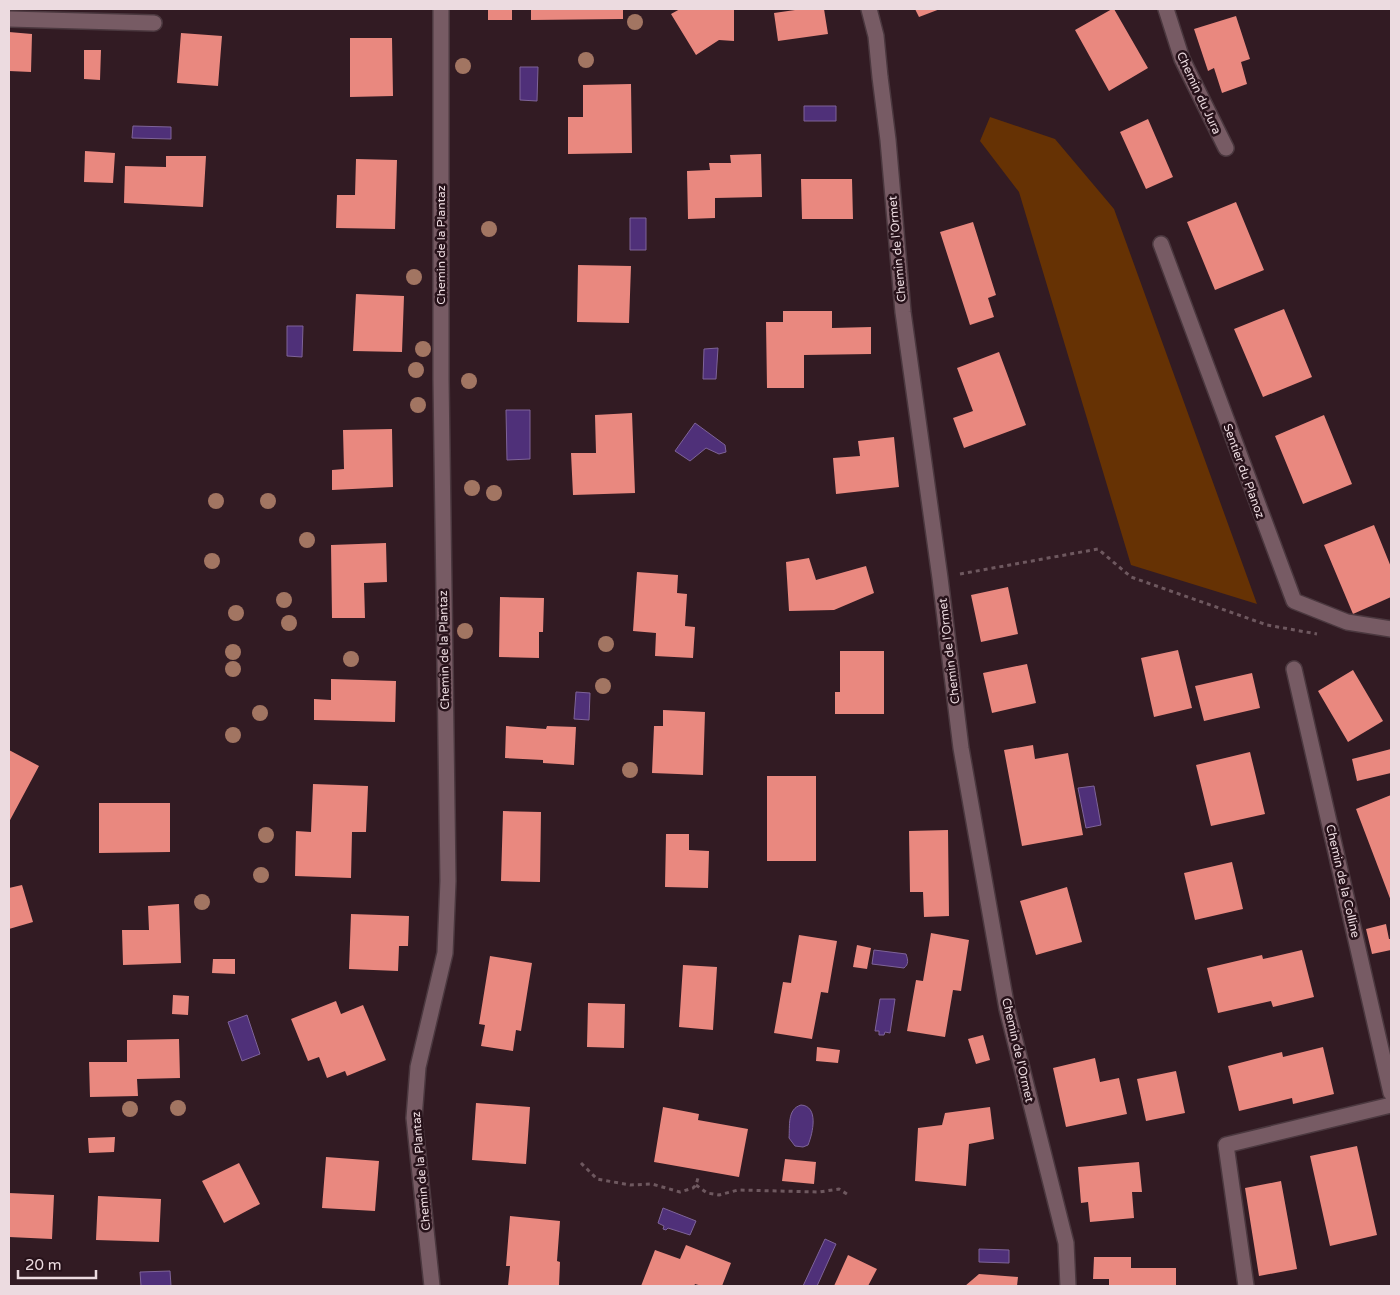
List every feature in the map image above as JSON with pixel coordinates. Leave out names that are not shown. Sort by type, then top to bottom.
[{"type":"street","name":"Chemin de la Plantaz","points":[[432,1286],[414,1118],[418,1067],[445,953],[448,881],[441,344],[441,9]]},
{"type":"street","name":"Chemin de l'Ormet","points":[[869,9],[876,36],[888,140],[903,312],[940,578],[960,742],[1007,1008],[1066,1243],[1068,1286]]},
{"type":"street","name":"Chemin du Jura","points":[[1166,9],[1182,59],[1226,148]]},
{"type":"street","points":[[9,19],[154,24]]},
{"type":"street","name":"Sentier du Planoz","points":[[1161,244],[1294,601],[1348,622],[1391,629]]},
{"type":"street","name":"Chemin de la Colline","points":[[1294,669],[1391,1092]]},
{"type":"street","points":[[1246,1286],[1226,1145],[1391,1104]]},
{"type":"path","points":[[940,578],[1098,549],[1131,576],[1267,625],[1324,635]]},
{"type":"path","points":[[580,1163],[598,1179],[630,1185],[652,1184],[680,1192],[688,1191],[696,1185],[698,1178]]},
{"type":"path","points":[[696,1185],[708,1193],[719,1195],[738,1190],[818,1192],[839,1190],[850,1196]]},
{"type":"shaded area","points":[[520,67],[538,67],[537,101],[520,100]]},
{"type":"shaded area","points":[[804,106],[836,106],[836,121],[804,121]]},
{"type":"shaded area","points":[[990,117],[1055,139],[1114,209],[1257,604],[1131,565],[1019,192],[980,141]]},
{"type":"shaded area","points":[[133,126],[171,127],[171,139],[132,138]]},
{"type":"shaded area","points":[[630,218],[646,218],[646,250],[630,250]]},
{"type":"shaded area","points":[[287,326],[303,326],[302,357],[287,356]]},
{"type":"shaded area","points":[[718,348],[716,379],[703,379],[704,349]]},
{"type":"shaded area","points":[[506,410],[530,410],[530,459],[507,460]]},
{"type":"shaded area","points":[[695,423],[725,445],[726,452],[719,454],[706,448],[690,461],[675,451]]},
{"type":"shaded area","points":[[576,692],[590,693],[589,720],[574,719]]},
{"type":"shaded area","points":[[1094,786],[1101,825],[1086,828],[1078,788]]},
{"type":"shaded area","points":[[874,950],[906,954],[907,965],[904,968],[872,964]]},
{"type":"shaded area","points":[[880,999],[895,999],[890,1033],[885,1032],[884,1035],[879,1035],[879,1031],[875,1031]]},
{"type":"shaded area","points":[[247,1015],[260,1054],[242,1061],[228,1022]]},
{"type":"shaded area","points":[[801,1105],[810,1110],[813,1121],[812,1134],[808,1145],[803,1147],[795,1146],[789,1138],[791,1114],[793,1110]]},
{"type":"shaded area","points":[[663,1208],[696,1221],[690,1235],[668,1228],[666,1230],[663,1229],[664,1226],[658,1223]]},
{"type":"shaded area","points":[[825,1239],[836,1244],[817,1286],[803,1286]]},
{"type":"shaded area","points":[[979,1249],[1009,1250],[1009,1263],[979,1262]]},
{"type":"shaded area","points":[[170,1271],[171,1286],[141,1286],[140,1272]]},
{"type":"building","points":[[488,9],[512,9],[512,20],[488,20]]},
{"type":"building","points":[[531,9],[623,9],[623,19],[531,20]]},
{"type":"building","points":[[680,9],[734,9],[734,41],[719,40],[696,55],[671,14]]},
{"type":"building","points":[[802,9],[824,9],[828,34],[778,41],[774,13]]},
{"type":"building","points":[[915,9],[940,9],[919,17]]},
{"type":"building","points":[[1114,9],[1148,68],[1109,91],[1075,30]]},
{"type":"building","points":[[1236,16],[1250,59],[1241,62],[1247,84],[1222,93],[1214,68],[1208,71],[1194,29]]},
{"type":"building","points":[[9,32],[32,34],[31,72],[9,71]]},
{"type":"building","points":[[181,33],[222,36],[218,86],[177,83]]},
{"type":"building","points":[[350,38],[392,38],[393,96],[350,97]]},
{"type":"building","points":[[84,50],[101,50],[100,80],[84,79]]},
{"type":"building","points":[[631,84],[632,153],[568,154],[568,117],[583,117],[583,85]]},
{"type":"building","points":[[1148,119],[1173,177],[1146,189],[1120,132]]},
{"type":"building","points":[[85,151],[115,153],[113,183],[84,182]]},
{"type":"building","points":[[761,154],[762,197],[715,198],[715,218],[688,219],[687,171],[710,170],[709,163],[731,163],[730,155]]},
{"type":"building","points":[[166,156],[206,156],[203,207],[124,203],[125,166],[166,167]]},
{"type":"building","points":[[356,159],[397,160],[395,229],[336,228],[337,195],[355,195]]},
{"type":"building","points":[[801,179],[852,179],[853,219],[802,219]]},
{"type":"building","points":[[1236,202],[1264,270],[1215,290],[1187,222]]},
{"type":"building","points":[[973,222],[996,295],[988,298],[994,317],[970,325],[940,232]]},
{"type":"building","points":[[578,265],[631,266],[629,323],[577,322]]},
{"type":"building","points":[[356,294],[404,296],[402,352],[353,351]]},
{"type":"building","points":[[1284,309],[1312,377],[1263,397],[1234,329]]},
{"type":"building","points":[[783,311],[832,311],[832,328],[871,327],[871,354],[804,355],[804,388],[767,388],[766,322],[783,322]]},
{"type":"building","points":[[999,352],[1026,425],[964,448],[953,418],[973,411],[957,368]]},
{"type":"building","points":[[632,413],[635,493],[573,495],[571,453],[596,453],[595,415]]},
{"type":"building","points":[[1324,415],[1352,484],[1303,504],[1275,436]]},
{"type":"building","points":[[392,429],[393,487],[332,490],[332,470],[344,469],[343,430]]},
{"type":"building","points":[[894,437],[899,487],[836,494],[833,458],[860,456],[858,441]]},
{"type":"building","points":[[1374,525],[1391,567],[1391,597],[1353,614],[1324,545]]},
{"type":"building","points":[[386,543],[387,582],[364,583],[365,618],[332,618],[331,545]]},
{"type":"building","points":[[809,558],[816,580],[866,566],[874,593],[834,610],[789,611],[786,562]]},
{"type":"building","points":[[637,572],[678,575],[677,593],[687,594],[685,626],[695,627],[693,658],[655,656],[656,633],[633,631]]},
{"type":"building","points":[[1008,587],[1018,634],[981,642],[971,595]]},
{"type":"building","points":[[500,597],[544,598],[543,632],[539,632],[539,658],[499,657]]},
{"type":"building","points":[[1178,650],[1192,708],[1154,717],[1141,658]]},
{"type":"building","points":[[840,651],[884,651],[884,714],[835,714],[835,692],[840,692]]},
{"type":"building","points":[[1027,664],[1036,703],[992,713],[983,673]]},
{"type":"building","points":[[1353,670],[1383,721],[1348,742],[1318,691]]},
{"type":"building","points":[[1252,673],[1260,708],[1204,721],[1195,686]]},
{"type":"building","points":[[331,679],[396,681],[395,722],[314,720],[314,699],[331,700]]},
{"type":"building","points":[[663,710],[705,712],[703,775],[652,773],[654,726],[663,726]]},
{"type":"building","points":[[506,726],[546,729],[547,726],[576,727],[574,765],[543,763],[543,760],[505,758]]},
{"type":"building","points":[[1033,745],[1035,759],[1068,753],[1083,835],[1022,846],[1004,750]]},
{"type":"building","points":[[1391,749],[1391,773],[1357,781],[1352,759]]},
{"type":"building","points":[[9,750],[39,766],[9,822]]},
{"type":"building","points":[[1250,752],[1265,814],[1211,826],[1196,765]]},
{"type":"building","points":[[767,776],[816,776],[816,861],[767,861]]},
{"type":"building","points":[[313,784],[368,786],[366,832],[352,832],[351,878],[295,876],[296,831],[311,832]]},
{"type":"building","points":[[1391,795],[1391,901],[1356,809]]},
{"type":"building","points":[[99,803],[170,803],[170,852],[99,853]]},
{"type":"building","points":[[503,811],[541,812],[540,882],[501,881]]},
{"type":"building","points":[[948,830],[949,916],[924,917],[923,892],[910,892],[909,831]]},
{"type":"building","points":[[666,834],[689,834],[689,850],[709,851],[708,888],[665,887]]},
{"type":"building","points":[[1232,862],[1243,909],[1195,920],[1184,873]]},
{"type":"building","points":[[22,885],[33,922],[9,929],[9,888]]},
{"type":"building","points":[[1067,887],[1082,942],[1036,955],[1020,901]]},
{"type":"building","points":[[179,904],[181,963],[123,965],[122,930],[149,930],[148,906]]},
{"type":"building","points":[[351,914],[409,916],[408,946],[399,946],[398,971],[349,969]]},
{"type":"building","points":[[1386,924],[1389,939],[1391,939],[1391,950],[1372,954],[1366,929]]},
{"type":"building","points":[[931,933],[969,940],[961,991],[953,990],[945,1037],[907,1031],[916,980],[923,981]]},
{"type":"building","points":[[799,935],[837,941],[828,993],[821,992],[812,1039],[774,1033],[783,982],[791,983]]},
{"type":"building","points":[[857,945],[871,948],[867,969],[853,967]]},
{"type":"building","points":[[1302,950],[1314,997],[1273,1007],[1271,1001],[1218,1013],[1207,968],[1262,955],[1263,959]]},
{"type":"building","points":[[490,956],[532,963],[521,1031],[516,1030],[513,1051],[481,1046],[485,1025],[479,1024]]},
{"type":"building","points":[[213,959],[235,959],[235,974],[212,973]]},
{"type":"building","points":[[683,965],[717,967],[713,1030],[679,1027]]},
{"type":"building","points":[[173,995],[189,996],[188,1015],[172,1014]]},
{"type":"building","points":[[336,1001],[341,1014],[363,1005],[386,1060],[347,1076],[345,1071],[327,1078],[319,1057],[308,1061],[291,1019]]},
{"type":"building","points":[[588,1003],[625,1004],[624,1048],[587,1047]]},
{"type":"building","points":[[983,1035],[990,1060],[976,1064],[968,1039]]},
{"type":"building","points":[[179,1039],[180,1078],[137,1079],[138,1096],[90,1097],[89,1062],[127,1062],[127,1040]]},
{"type":"building","points":[[817,1047],[840,1050],[838,1063],[816,1061]]},
{"type":"building","points":[[1323,1047],[1334,1094],[1293,1104],[1292,1098],[1239,1111],[1228,1066],[1282,1052],[1283,1057]]},
{"type":"building","points":[[1095,1058],[1100,1082],[1119,1078],[1127,1114],[1066,1127],[1053,1068]]},
{"type":"building","points":[[1176,1071],[1185,1113],[1146,1121],[1137,1079]]},
{"type":"building","points":[[476,1103],[530,1107],[526,1164],[472,1160]]},
{"type":"building","points":[[663,1107],[699,1114],[698,1120],[748,1129],[739,1177],[654,1162]]},
{"type":"building","points":[[990,1107],[994,1139],[969,1144],[966,1186],[915,1181],[918,1128],[942,1125],[945,1113]]},
{"type":"building","points":[[115,1137],[114,1152],[89,1153],[88,1138]]},
{"type":"building","points":[[1357,1146],[1377,1235],[1330,1246],[1310,1156]]},
{"type":"building","points":[[326,1157],[379,1161],[375,1211],[322,1208]]},
{"type":"building","points":[[785,1159],[816,1162],[814,1184],[782,1181]]},
{"type":"building","points":[[1139,1162],[1142,1192],[1132,1192],[1134,1218],[1090,1222],[1088,1202],[1081,1203],[1078,1167]]},
{"type":"building","points":[[239,1163],[260,1204],[224,1223],[202,1181]]},
{"type":"building","points":[[1281,1181],[1297,1269],[1259,1276],[1245,1188]]},
{"type":"building","points":[[9,1193],[54,1195],[52,1239],[9,1237]]},
{"type":"building","points":[[98,1196],[161,1199],[159,1242],[96,1240]]},
{"type":"building","points":[[510,1216],[560,1221],[557,1261],[560,1262],[559,1286],[508,1286],[510,1266],[506,1266]]},
{"type":"building","points":[[686,1245],[731,1263],[722,1286],[695,1284],[694,1286],[641,1286],[655,1250],[680,1259]]},
{"type":"building","points":[[848,1255],[877,1269],[868,1286],[834,1286]]},
{"type":"building","points":[[1094,1257],[1131,1257],[1131,1268],[1176,1268],[1176,1286],[1109,1286],[1109,1279],[1093,1279]]},
{"type":"building","points":[[979,1274],[1018,1277],[1017,1286],[965,1286]]}]
